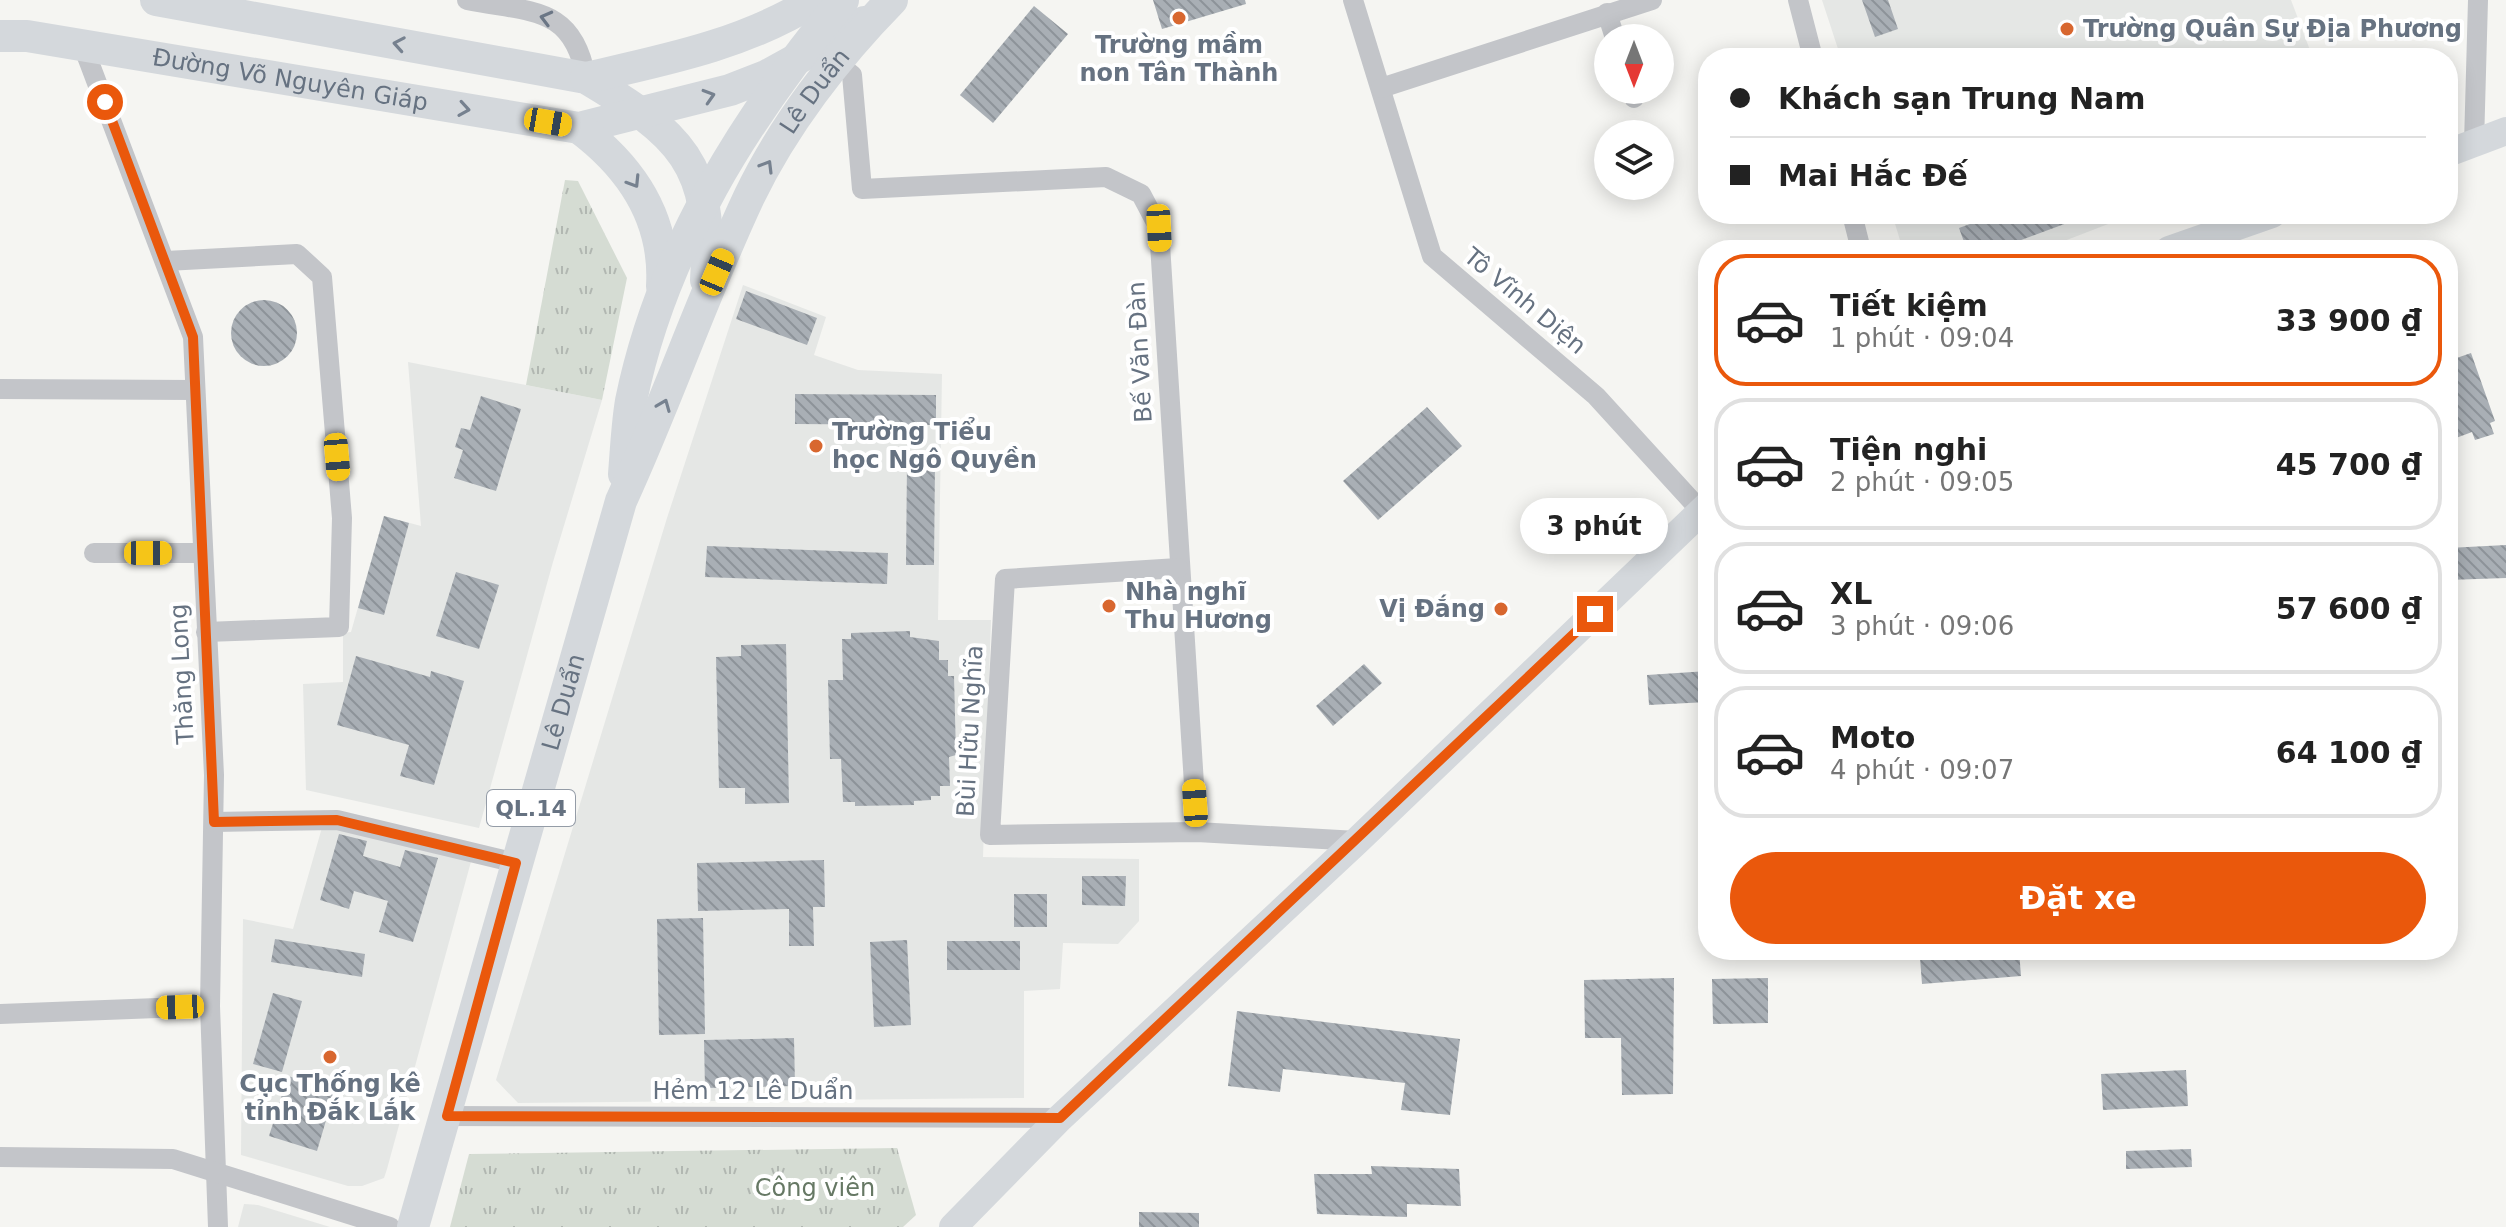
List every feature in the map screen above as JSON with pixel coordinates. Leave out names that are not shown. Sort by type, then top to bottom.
[{"type":"main road","points":[[156,0],[586,78],[646,113],[673,138],[693,169],[702,200],[708,253],[705,297]]},
{"type":"main road","points":[[586,78],[727,42],[791,15],[815,0]]},
{"type":"main road","name":"Lê Duẩn","points":[[621,501],[631,402],[661,300],[702,200],[775,85],[843,0]]},
{"type":"main road","points":[[579,128],[730,90],[766,76],[884,8]]},
{"type":"main road","name":"Lê Duẩn","points":[[413,1227],[621,501],[662,411],[705,297],[750,195],[808,99],[884,8]]},
{"type":"main road","name":"Đường Võ Nguyên Giáp","points":[[0,36],[27,36],[579,128]]},
{"type":"main road","points":[[579,128],[586,78]]},
{"type":"main road","points":[[579,128],[607,149],[630,174],[648,207],[659,237],[663,266],[661,300]]},
{"type":"street","points":[[467,0],[558,20],[571,32],[581,52],[586,78]]},
{"type":"street","name":"Tô Vĩnh Diện","points":[[1353,0],[1432,256],[1596,396],[1698,501]]},
{"type":"street","points":[[1381,88],[1652,0]]},
{"type":"street","points":[[1798,0],[1810,48]]},
{"type":"street","points":[[2478,0],[2461,148],[2506,131]]},
{"type":"street","points":[[1607,13],[1611,24]]},
{"type":"street","name":"Thăng Long","points":[[83,46],[193,337],[214,822],[210,1006],[218,1227]]},
{"type":"street","name":"Bế Văn Đàn","points":[[837,63],[852,75],[862,189],[1106,177],[1141,194],[1159,228],[1197,832]]},
{"type":"street","points":[[2198,240],[2243,224]]},
{"type":"street","points":[[166,261],[297,254],[322,277],[342,518],[339,627],[206,632]]},
{"type":"street","points":[[0,389],[194,390]]},
{"type":"street","points":[[953,1227],[1060,1118],[1357,841],[1698,515]]},
{"type":"street","points":[[94,553],[202,553]]},
{"type":"street","name":"Bùi Hữu Nghĩa","points":[[1178,568],[1005,579],[990,835],[1197,832],[1357,841]]},
{"type":"street","points":[[214,822],[337,820],[516,863]]},
{"type":"street","points":[[0,1014],[210,1006]]},
{"type":"street","name":"Hẻm 12 Lê Duẩn","points":[[447,1116],[1060,1118]]},
{"type":"street","points":[[0,1157],[173,1159],[390,1227]]},
{"type":"shaded area","name":"Trường Quân Sự Địa Phương","points":[[1822,0],[2291,0],[2309,48],[1838,48]]},
{"type":"shaded area","points":[[1895,224],[2108,224],[2067,240],[1900,240]]},
{"type":"shaded area","points":[[743,285],[826,317],[814,355],[858,370],[942,374],[938,620],[991,620],[983,857],[1139,859],[1139,921],[1118,944],[1063,943],[1060,989],[1024,991],[1024,1098],[518,1103],[496,1080],[667,518]]},
{"type":"shaded area","points":[[408,362],[602,400],[479,828],[306,790],[303,684],[343,682],[343,633],[351,632],[384,516],[421,526]]},
{"type":"shaded area","name":"Cục Thống kê tỉnh Đắk Lắk","points":[[325,817],[475,847],[384,1178],[362,1186],[348,1186],[241,1155],[243,919],[293,929]]},
{"type":"shaded area","points":[[244,1204],[258,1205],[330,1227],[238,1227]]},
{"type":"green space","points":[[565,180],[578,181],[627,278],[602,400],[526,385]]},
{"type":"green space","name":"Công viên","points":[[897,1148],[916,1215],[903,1227],[450,1227],[469,1154]]},
{"type":"building","name":"Trường mầm non Tân Thành","points":[[1153,0],[1245,0],[1246,4],[1162,29]]},
{"type":"building","points":[[1862,0],[1888,0],[1898,29],[1875,37]]},
{"type":"building","points":[[1034,6],[1068,34],[993,123],[960,95]]},
{"type":"building","points":[[1970,224],[2064,224],[2021,240],[1963,240],[1959,228]]},
{"type":"building","points":[[746,291],[817,318],[807,345],[736,319]]},
{"type":"building","points":[[264,300],[277,302],[287,310],[295,320],[295,346],[287,356],[277,364],[264,366],[251,364],[241,356],[233,346],[231,333],[233,320],[241,310],[251,302]]},
{"type":"building","points":[[2471,353],[2495,421],[2490,423],[2494,434],[2475,440],[2472,432],[2458,437],[2458,358]]},
{"type":"building","points":[[795,394],[936,395],[936,425],[795,424]]},
{"type":"building","points":[[481,396],[521,409],[496,491],[454,478],[463,450],[455,447],[461,428],[470,430]]},
{"type":"building","points":[[1427,407],[1462,446],[1378,520],[1343,481]]},
{"type":"building","points":[[907,464],[935,464],[934,565],[906,565]]},
{"type":"building","points":[[384,516],[409,523],[384,615],[358,608]]},
{"type":"building","points":[[2506,545],[2506,578],[2458,580],[2458,547]]},
{"type":"building","points":[[707,546],[888,553],[887,584],[705,577]]},
{"type":"building","points":[[456,572],[499,585],[479,649],[436,636]]},
{"type":"building","points":[[910,631],[910,637],[939,641],[939,660],[948,660],[948,676],[954,676],[956,755],[949,757],[950,786],[940,786],[940,796],[914,801],[914,805],[855,806],[855,802],[843,802],[841,759],[830,759],[828,680],[843,680],[842,639],[851,639],[851,633]]},
{"type":"building","points":[[786,644],[789,803],[745,804],[745,788],[719,788],[716,657],[741,656],[741,645]]},
{"type":"building","points":[[356,656],[430,677],[431,671],[464,681],[434,785],[400,776],[409,745],[337,725]]},
{"type":"building","points":[[1364,664],[1382,683],[1333,726],[1316,706]]},
{"type":"building","points":[[1698,672],[1698,703],[1649,705],[1647,675]]},
{"type":"building","points":[[339,834],[367,841],[363,856],[400,867],[405,850],[438,858],[413,942],[379,932],[388,901],[354,891],[349,909],[320,900]]},
{"type":"building","points":[[824,860],[825,907],[813,907],[814,946],[789,946],[789,909],[698,911],[697,863]]},
{"type":"building","points":[[1082,876],[1126,876],[1125,906],[1082,905]]},
{"type":"building","points":[[1014,894],[1047,894],[1047,927],[1014,927]]},
{"type":"building","points":[[703,918],[705,1034],[659,1035],[657,919]]},
{"type":"building","points":[[275,939],[365,954],[362,977],[271,962]]},
{"type":"building","points":[[907,940],[911,1025],[874,1027],[870,942]]},
{"type":"building","points":[[947,941],[1020,941],[1020,970],[947,970]]},
{"type":"building","points":[[1920,960],[2020,960],[2021,976],[1922,984]]},
{"type":"building","points":[[1674,978],[1673,1094],[1622,1095],[1621,1038],[1585,1038],[1584,980]]},
{"type":"building","points":[[1768,978],[1768,1023],[1713,1024],[1712,979]]},
{"type":"building","points":[[273,993],[302,1001],[282,1072],[253,1064]]},
{"type":"building","points":[[1237,1011],[1460,1039],[1450,1115],[1401,1110],[1405,1083],[1283,1069],[1280,1092],[1228,1086]]},
{"type":"building","points":[[794,1038],[795,1086],[705,1088],[704,1040]]},
{"type":"building","points":[[2186,1070],[2188,1106],[2103,1110],[2101,1074]]},
{"type":"building","points":[[288,1076],[335,1090],[317,1151],[269,1136]]},
{"type":"building","points":[[2191,1149],[2192,1167],[2126,1169],[2126,1151]]},
{"type":"building","points":[[1371,1166],[1459,1169],[1461,1206],[1407,1204],[1407,1217],[1317,1214],[1314,1174],[1372,1174]]},
{"type":"building","points":[[1139,1212],[1199,1213],[1199,1227],[1139,1227]]},
{"type":"place","name":"Trường mầm non Tân Thành","points":[[1179,18]]},
{"type":"place","name":"Trường Quân Sự Địa Phương","points":[[2067,29]]},
{"type":"place","name":"Trường Tiểu học Ngô Quyền","points":[[816,446]]},
{"type":"place","name":"Nhà nghĩ Thu Hương","points":[[1109,606]]},
{"type":"place","name":"Vị Đắng","points":[[1501,609]]},
{"type":"place","name":"Cục Thống kê tỉnh Đắk Lắk","points":[[330,1057]]},
{"type":"route","points":[[105,102],[193,337],[214,822],[337,820],[516,863],[447,1116],[1060,1118],[1595,614]]}]
